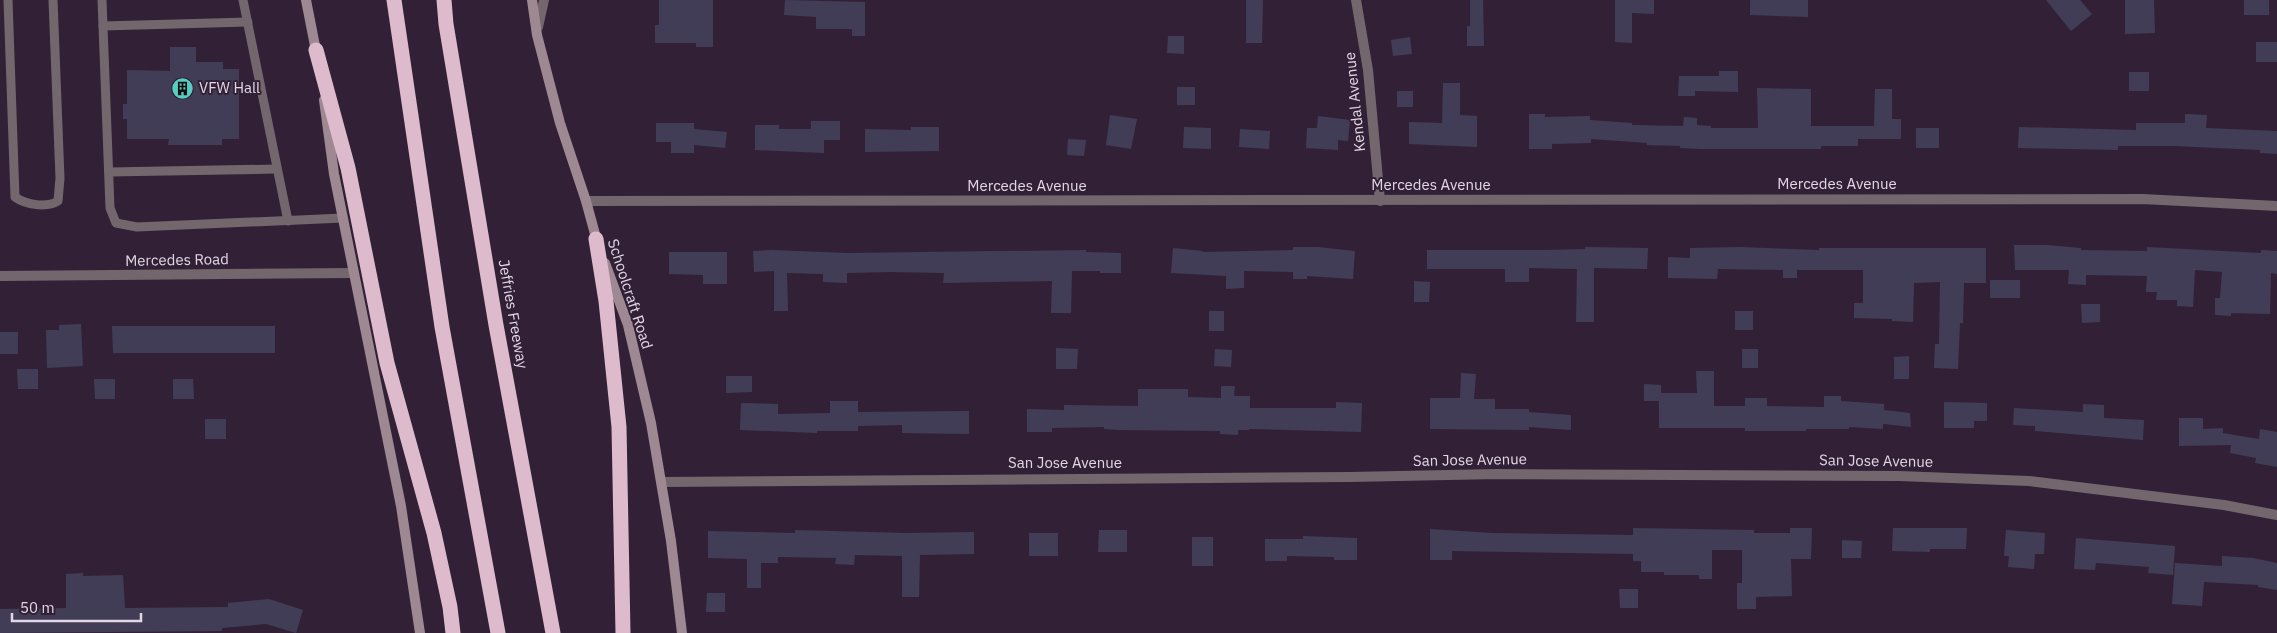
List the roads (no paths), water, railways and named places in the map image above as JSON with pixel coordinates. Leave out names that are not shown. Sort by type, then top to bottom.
[{"type":"highway","points":[[394,0],[442,326],[498,633]]},
{"type":"highway","name":"Jeffries Freeway","points":[[444,0],[446,24],[496,325],[553,633]]},
{"type":"highway","points":[[316,50],[348,168],[387,363],[434,533],[454,633]]},
{"type":"highway","points":[[596,238],[606,301],[619,427],[623,633]]},
{"type":"main road","points":[[306,0],[316,50],[334,174],[401,506],[420,633]]},
{"type":"main road","name":"Schoolcraft Road","points":[[532,0],[538,36],[560,123],[586,200],[596,238],[628,325],[651,423],[662,482],[682,633]]},
{"type":"street","points":[[538,36],[539,17],[544,0]]},
{"type":"street","name":"Kendal Avenue","points":[[1356,0],[1368,70],[1380,201]]},
{"type":"street","name":"Mercedes Avenue","points":[[586,200],[1380,201],[2143,199],[2277,206]]},
{"type":"street","name":"Mercedes Road","points":[[0,276],[353,273]]},
{"type":"street","name":"San Jose Avenue","points":[[662,482],[1350,477],[1496,474],[1899,476],[2029,481],[2224,505],[2277,514]]},
{"type":"lane","points":[[8,0],[15,197],[23,202],[51,206],[58,201],[60,178],[53,0]]},
{"type":"lane","points":[[102,0],[110,208],[116,224],[137,227],[343,218]]},
{"type":"lane","points":[[243,0],[288,221]]},
{"type":"lane","points":[[103,26],[248,22]]},
{"type":"lane","points":[[109,172],[278,169]]},
{"type":"place","name":"VFW Hall","points":[[183,88]]}]
